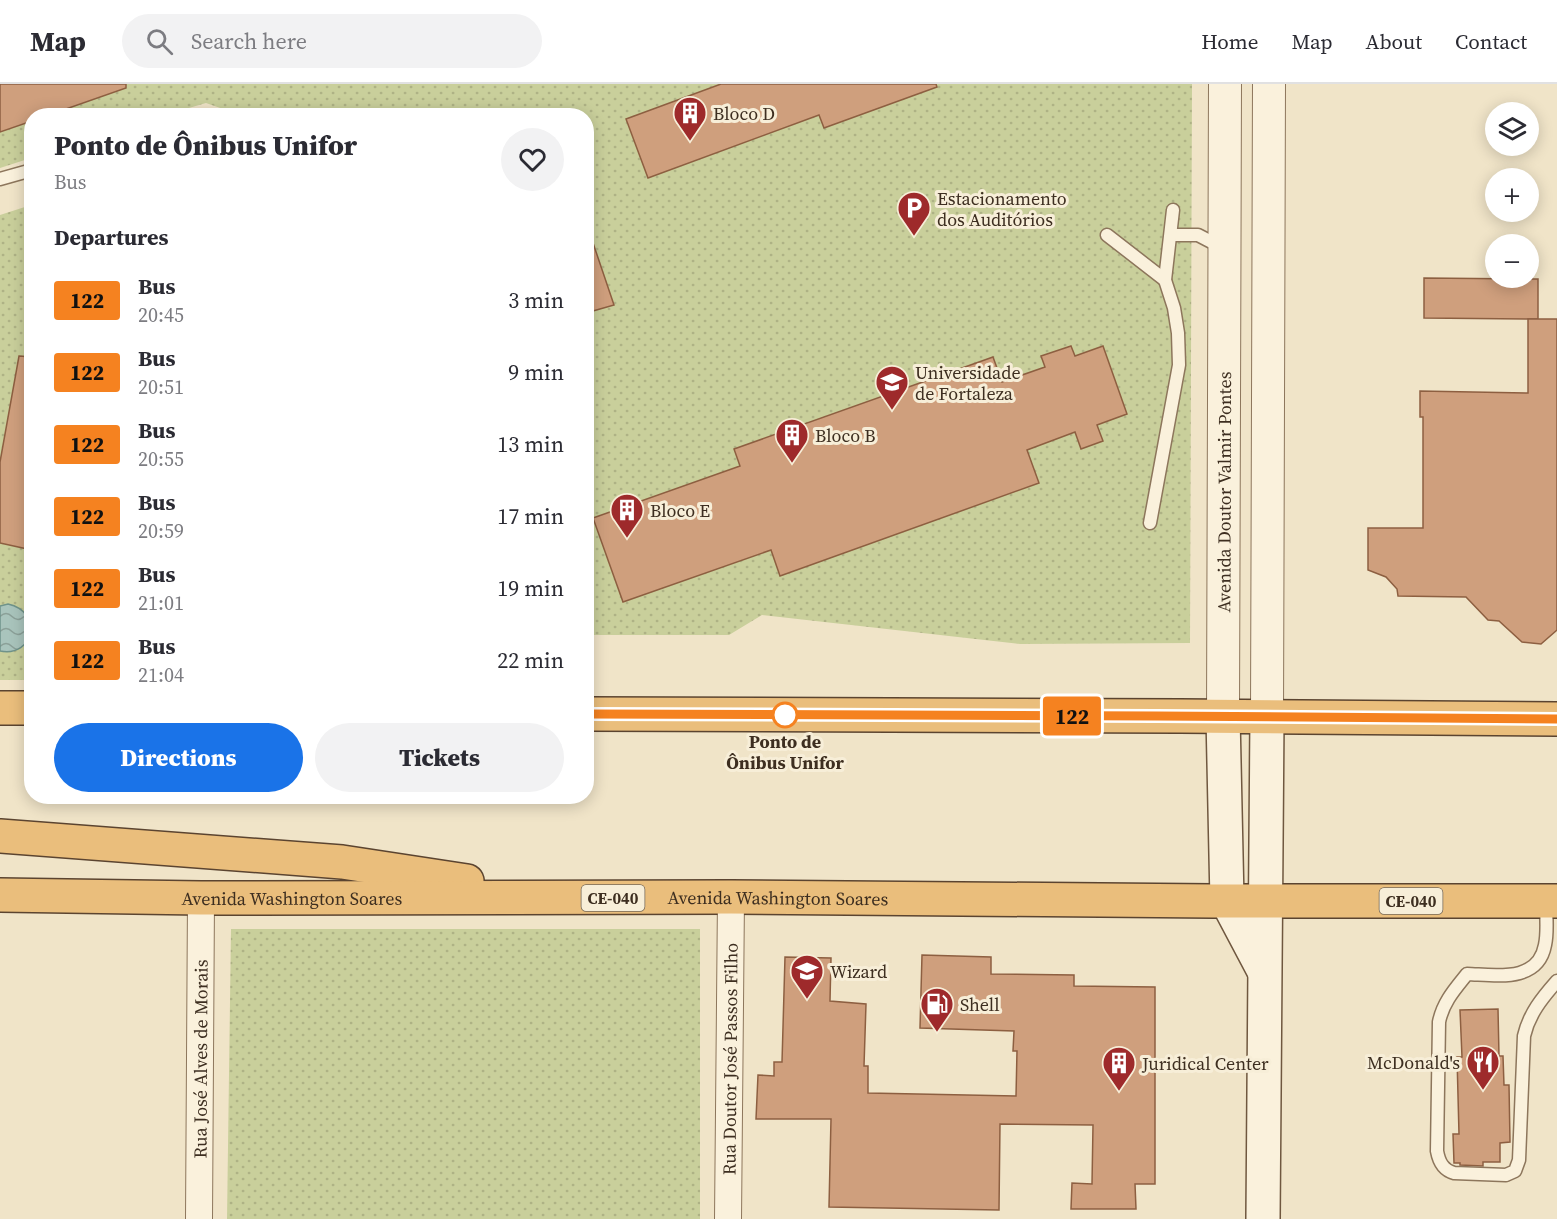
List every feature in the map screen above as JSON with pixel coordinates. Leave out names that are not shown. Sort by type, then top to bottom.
[{"type":"highway","points":[[0,708],[24,708]]},
{"type":"highway","points":[[594,714],[1557,719]]},
{"type":"highway","points":[[0,836],[342,862],[576,898]]},
{"type":"highway","name":"Avenida Washington Soares","points":[[0,895],[201,898],[731,897],[1552,902]]},
{"type":"main road","name":"Avenida Doutor Valmir Pontes","points":[[1223,716],[1227,901]]},
{"type":"main road","points":[[1263,1219],[1268,717]]},
{"type":"main road","points":[[1227,901],[1265,972]]},
{"type":"street","name":"Avenida Doutor Valmir Pontes","points":[[1223,716],[1225,84]]},
{"type":"street","points":[[1268,717],[1269,84]]},
{"type":"street","name":"Rua Doutor José Passos Filho","points":[[728,1219],[731,897]]},
{"type":"street","name":"Rua José Alves de Morais","points":[[199,1219],[201,898]]},
{"type":"lane","points":[[0,179],[24,172]]},
{"type":"lane","points":[[1150,523],[1179,365],[1178,333],[1166,280],[1173,210]]},
{"type":"lane","points":[[1107,235],[1166,280]]},
{"type":"lane","points":[[1171,235],[1198,235],[1224,249]]},
{"type":"lane","points":[[1552,902],[1546,944],[1541,958],[1534,967],[1523,973],[1507,976],[1467,974],[1450,994],[1441,1011],[1437,1151],[1443,1167],[1448,1171],[1506,1174],[1515,1171],[1519,1160],[1524,1036],[1538,1003],[1557,981]]},
{"type":"green space","name":"Universidade de Fortaleza","points":[[0,84],[1192,84],[1190,643],[1020,644],[762,615],[729,635],[594,635],[594,108],[220,108],[206,103],[189,108],[24,108],[24,160],[0,168]]},
{"type":"green space","points":[[24,207],[24,680],[0,680],[0,215]]},
{"type":"green space","points":[[231,929],[700,929],[700,1219],[227,1219]]},
{"type":"water","points":[[8,604],[24,613],[24,644],[21,648],[0,651],[0,606]]},
{"type":"building","points":[[0,84],[126,84],[126,88],[69,108],[24,108],[24,124],[0,132]]},
{"type":"building","name":"Bloco D","points":[[721,84],[936,84],[937,87],[824,128],[819,115],[648,178],[626,119]]},
{"type":"building","points":[[594,246],[614,305],[594,311]]},
{"type":"building","points":[[1424,278],[1485,279],[1485,288],[1538,288],[1538,319],[1424,318]]},
{"type":"building","points":[[1528,319],[1557,319],[1557,630],[1541,644],[1522,642],[1499,621],[1488,620],[1466,597],[1398,596],[1397,589],[1386,577],[1368,570],[1368,528],[1423,528],[1423,417],[1420,417],[1420,391],[1528,393]]},
{"type":"building","points":[[1071,346],[1075,356],[1103,346],[1127,414],[1097,425],[1103,441],[1081,449],[1075,432],[1027,450],[1039,483],[780,576],[771,550],[623,602],[594,518],[740,466],[734,449],[993,357],[1002,382],[1045,367],[1041,356]]},
{"type":"building","points":[[19,356],[24,356],[24,548],[0,543],[0,462]]},
{"type":"building","points":[[922,955],[991,957],[991,974],[1074,975],[1074,986],[1155,987],[1155,1184],[1135,1184],[1136,1209],[1071,1209],[1072,1183],[1092,1184],[1093,1125],[1000,1124],[999,1210],[829,1207],[831,1119],[756,1119],[758,1075],[774,1076],[774,1062],[782,1062],[785,957],[831,958],[830,1001],[866,1004],[864,1066],[868,1066],[868,1093],[1016,1096],[1017,1051],[1013,1051],[1014,1031],[920,1028]]},
{"type":"building","name":"McDonald's","points":[[1498,1009],[1499,1056],[1503,1056],[1504,1085],[1509,1085],[1510,1142],[1500,1143],[1500,1162],[1483,1162],[1483,1166],[1460,1165],[1460,1163],[1454,1163],[1453,1134],[1459,1134],[1457,1057],[1462,1057],[1460,1010]]},
{"type":"bus line","name":"122","points":[[594,714],[1557,719]]},
{"type":"place","name":"Bloco D","points":[[690,142]]},
{"type":"place","name":"Estacionamento dos Auditórios","points":[[914,237]]},
{"type":"place","name":"Universidade de Fortaleza","points":[[892,411]]},
{"type":"place","name":"Bloco B","points":[[792,464]]},
{"type":"place","name":"Bloco E","points":[[627,539]]},
{"type":"place","name":"Ponto de Ônibus Unifor","points":[[785,715]]},
{"type":"place","name":"Wizard","points":[[807,1000]]},
{"type":"place","name":"Shell","points":[[937,1033]]},
{"type":"place","name":"McDonald's","points":[[1483,1091]]},
{"type":"place","name":"Juridical Center","points":[[1119,1092]]}]
